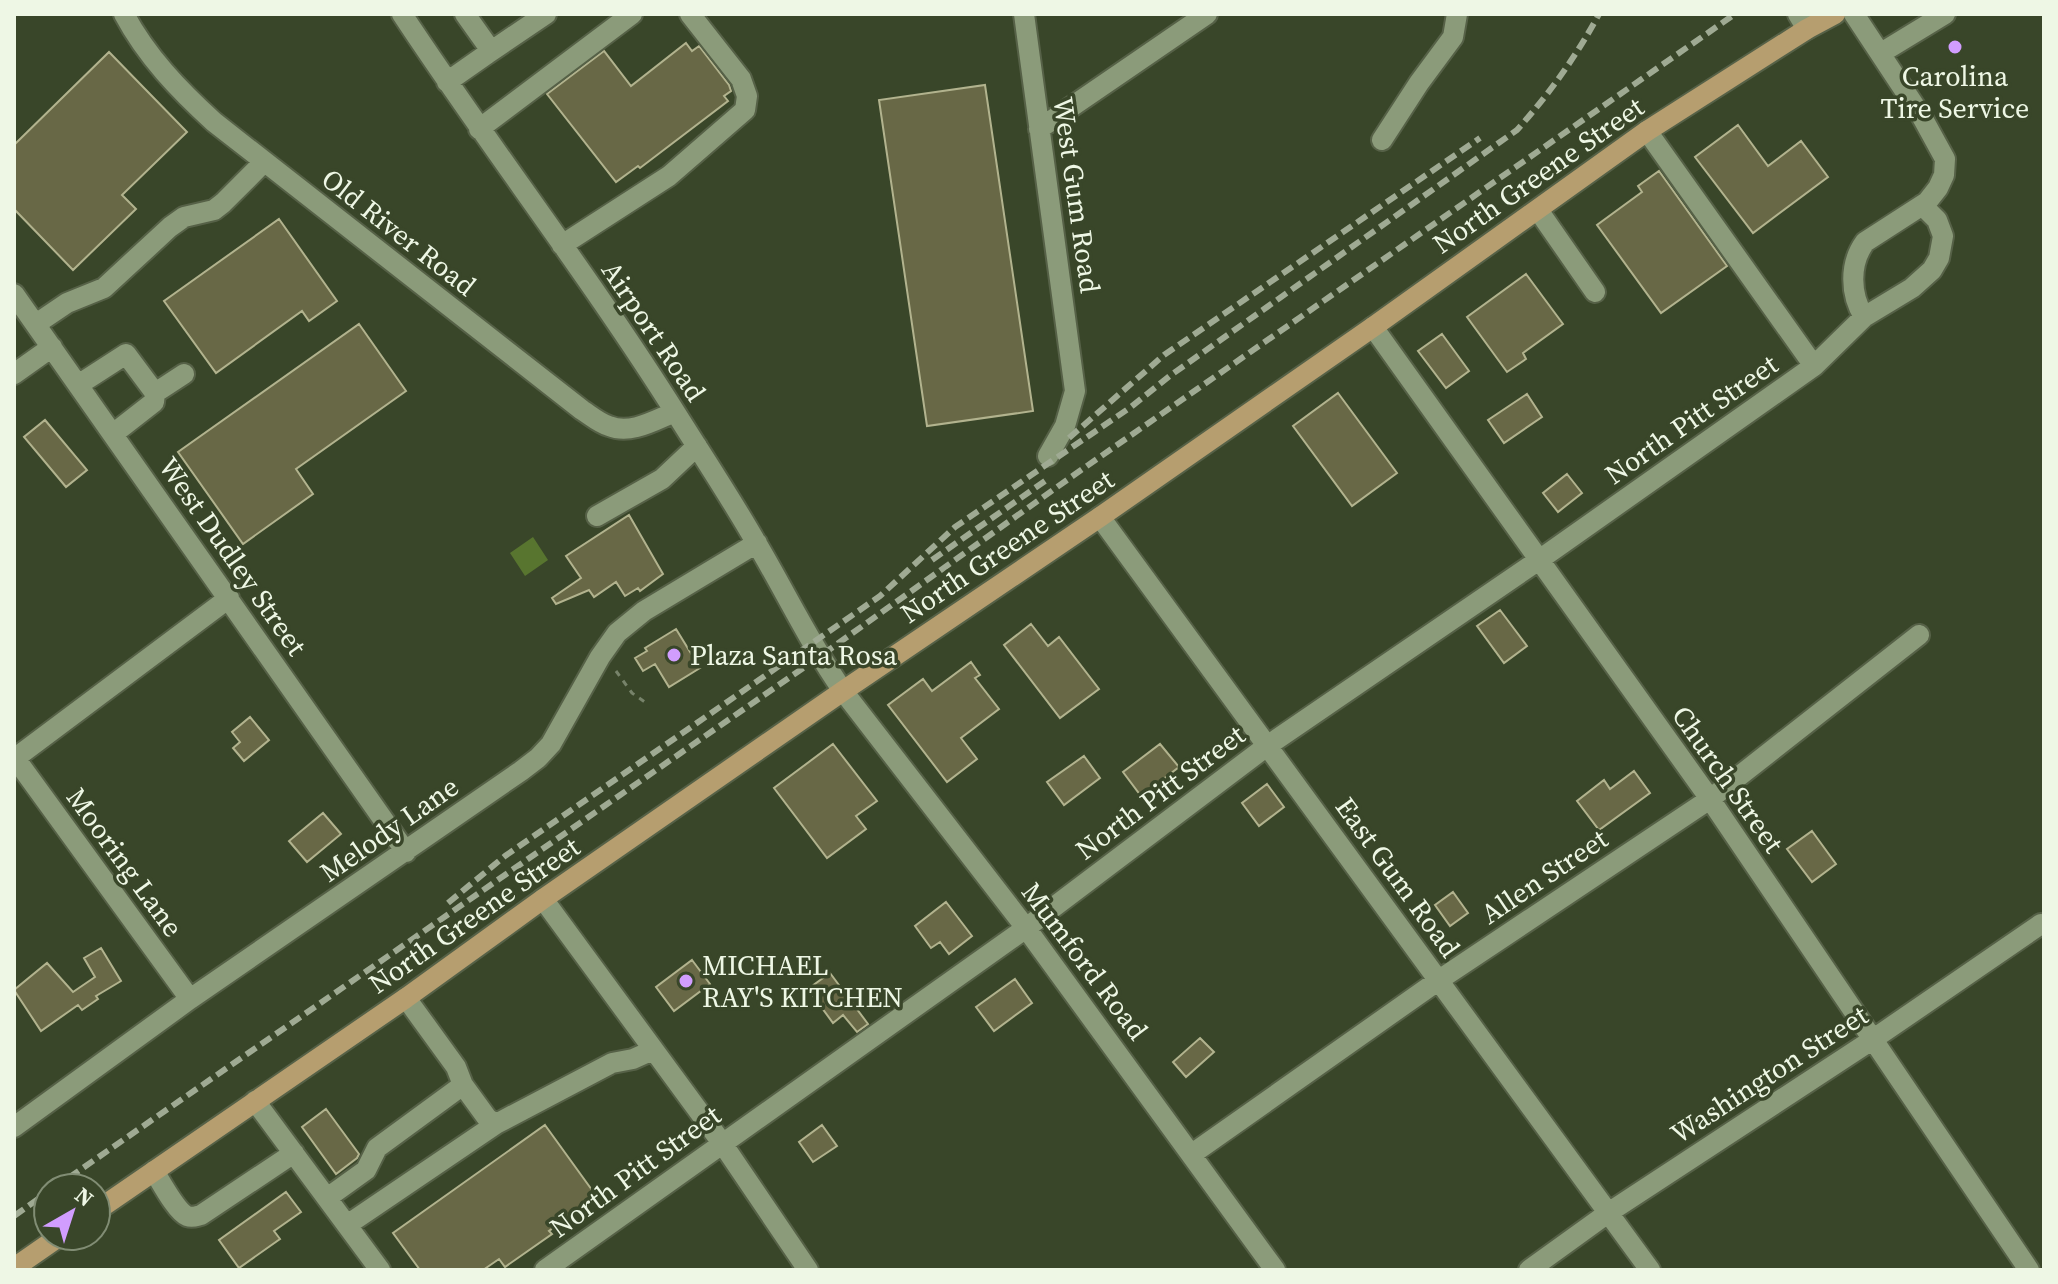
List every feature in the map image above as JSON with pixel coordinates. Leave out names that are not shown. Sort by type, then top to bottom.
[{"type":"main road","name":"North Greene Street","points":[[112,1200],[1373,327],[1802,22],[1835,14]]},
{"type":"main road","points":[[14,1268],[37,1252]]},
{"type":"street","name":"Old River Road","points":[[124,14],[150,55],[178,88],[214,122],[582,410],[608,426],[627,429],[675,412]]},
{"type":"street","name":"Airport Road","points":[[402,14],[675,412],[757,543],[819,657],[843,691]]},
{"type":"street","points":[[465,14],[487,45],[487,54]]},
{"type":"street","points":[[447,82],[546,14]]},
{"type":"street","points":[[479,129],[632,14]]},
{"type":"street","points":[[562,245],[669,176],[745,110],[747,96],[741,79],[690,14]]},
{"type":"street","name":"West Gum Road","points":[[1024,14],[1075,383],[1065,426],[1048,456]]},
{"type":"street","points":[[1039,129],[1207,14]]},
{"type":"street","points":[[1382,140],[1453,37],[1457,14]]},
{"type":"street","points":[[1854,14],[1922,117],[1945,159],[1944,175],[1927,202],[1865,242],[1858,252],[1853,281],[1857,305],[1864,317]]},
{"type":"street","points":[[1881,53],[1944,14]]},
{"type":"street","points":[[1647,131],[1814,366]]},
{"type":"street","points":[[36,324],[67,303],[104,288],[184,217],[214,210],[264,162]]},
{"type":"street","name":"North Pitt Street","points":[[545,1270],[1026,928],[1267,746],[1539,560],[1814,366],[1864,317],[1912,288],[1932,270],[1939,258],[1942,228],[1922,205]]},
{"type":"street","points":[[1538,210],[1595,292]]},
{"type":"street","name":"West Dudley Street","points":[[14,294],[406,852]]},
{"type":"street","name":"Church Street","points":[[1373,327],[1710,799],[2029,1270]]},
{"type":"street","points":[[14,374],[52,347]]},
{"type":"street","points":[[78,385],[126,354],[155,393],[154,402],[113,434]]},
{"type":"street","points":[[155,393],[184,374]]},
{"type":"street","points":[[597,516],[662,479],[697,446]]},
{"type":"street","name":"East Gum Road","points":[[1100,517],[1650,1270]]},
{"type":"street","name":"Melody Lane","points":[[14,1127],[190,999],[538,758],[551,744],[612,640],[632,620],[757,543]]},
{"type":"street","points":[[14,758],[229,598]]},
{"type":"street","name":"Allen Street","points":[[1192,1154],[1439,980],[1710,799],[1919,635]]},
{"type":"street","name":"Mumford Road","points":[[843,691],[1026,928],[1275,1270]]},
{"type":"street","name":"Mooring Lane","points":[[14,758],[190,999]]},
{"type":"street","points":[[543,899],[722,1143],[808,1270]]},
{"type":"street","name":"Washington Street","points":[[1529,1270],[1608,1213],[1872,1040],[2041,924]]},
{"type":"street","points":[[406,998],[456,1067],[463,1085],[487,1118],[496,1124]]},
{"type":"street","points":[[347,1225],[496,1124],[612,1063],[633,1059],[653,1050]]},
{"type":"street","points":[[327,1198],[366,1170],[377,1148],[463,1085]]},
{"type":"street","points":[[255,1101],[380,1270]]},
{"type":"street","points":[[154,1171],[179,1209],[193,1217],[201,1215],[294,1153]]},
{"type":"path","points":[[612,640],[613,664],[618,676],[632,693],[649,705]]},
{"type":"green space","points":[[533,537],[548,560],[525,576],[510,553]]},
{"type":"building","points":[[686,43],[692,51],[699,46],[729,85],[731,91],[724,96],[728,101],[640,168],[638,166],[616,182],[547,94],[604,51],[631,86]]},
{"type":"building","points":[[109,52],[187,132],[122,195],[136,209],[73,270],[14,209],[14,145]]},
{"type":"building","points":[[985,85],[1033,411],[927,426],[879,100]]},
{"type":"building","points":[[1738,125],[1768,166],[1801,141],[1828,177],[1753,233],[1695,157]]},
{"type":"building","points":[[1659,171],[1727,266],[1661,313],[1597,225],[1642,192],[1638,186]]},
{"type":"building","points":[[279,219],[337,301],[309,321],[302,311],[216,373],[164,301]]},
{"type":"building","points":[[1526,274],[1563,324],[1523,353],[1526,359],[1507,372],[1467,317]]},
{"type":"building","points":[[359,324],[406,391],[296,469],[313,494],[243,544],[178,452]]},
{"type":"building","points":[[1442,334],[1469,371],[1446,388],[1418,351]]},
{"type":"building","points":[[1338,393],[1397,473],[1352,506],[1293,426]]},
{"type":"building","points":[[1527,394],[1542,417],[1504,443],[1488,420]]},
{"type":"building","points":[[45,420],[87,470],[66,487],[24,437]]},
{"type":"building","points":[[1567,474],[1582,493],[1558,512],[1543,493]]},
{"type":"building","points":[[629,515],[663,574],[640,591],[638,588],[625,596],[616,582],[594,597],[589,590],[556,604],[552,598],[581,578],[566,556]]},
{"type":"building","points":[[1500,610],[1527,646],[1504,663],[1477,626]]},
{"type":"building","points":[[1031,624],[1048,646],[1059,637],[1099,689],[1060,718],[1004,645]]},
{"type":"building","points":[[676,629],[700,668],[669,687],[655,664],[643,671],[635,658]]},
{"type":"building","points":[[971,662],[980,675],[975,678],[999,709],[961,738],[977,759],[947,782],[888,705],[923,679],[932,691]]},
{"type":"building","points":[[250,717],[269,740],[244,761],[233,748],[240,742],[232,732]]},
{"type":"building","points":[[833,744],[877,801],[856,816],[866,829],[827,858],[774,788]]},
{"type":"building","points":[[1160,744],[1179,767],[1141,796],[1123,772]]},
{"type":"building","points":[[1084,756],[1100,778],[1064,805],[1047,782]]},
{"type":"building","points":[[1634,771],[1650,793],[1599,830],[1577,801],[1604,780],[1610,789]]},
{"type":"building","points":[[1267,784],[1284,807],[1259,826],[1242,803]]},
{"type":"building","points":[[323,813],[341,834],[307,862],[289,841]]},
{"type":"building","points":[[1812,831],[1836,864],[1812,882],[1787,849]]},
{"type":"building","points":[[1453,892],[1468,913],[1450,926],[1435,905]]},
{"type":"building","points":[[946,902],[972,936],[949,954],[940,942],[931,948],[915,926]]},
{"type":"building","points":[[101,948],[121,981],[96,996],[98,999],[82,1010],[78,1005],[41,1031],[14,990],[47,963],[73,992],[95,977],[84,958]]},
{"type":"building","points":[[692,960],[710,984],[674,1011],[656,987]]},
{"type":"building","points":[[830,973],[868,1024],[857,1032],[843,1015],[833,1023],[808,989]]},
{"type":"building","points":[[1015,979],[1032,1003],[994,1031],[976,1007]]},
{"type":"building","points":[[1200,1038],[1214,1052],[1186,1077],[1173,1062]]},
{"type":"building","points":[[326,1109],[359,1154],[336,1174],[302,1127]]},
{"type":"building","points":[[545,1125],[597,1197],[505,1267],[499,1259],[483,1270],[420,1270],[393,1233]]},
{"type":"building","points":[[822,1125],[837,1146],[813,1162],[799,1142]]},
{"type":"building","points":[[286,1192],[301,1212],[274,1231],[280,1239],[239,1268],[219,1240]]},
{"type":"railway","points":[[448,903],[505,856],[880,596],[955,527],[1131,407],[1171,375],[1517,130],[1561,75],[1599,14]]},
{"type":"railway","points":[[77,1172],[819,657],[1074,475],[1735,14]]},
{"type":"railway","points":[[1069,438],[1164,355],[1480,138]]},
{"type":"railway","points":[[932,560],[1045,481]]},
{"type":"railway","points":[[14,1216],[32,1203]]},
{"type":"place","name":"Carolina Tire Service","points":[[1955,47]]},
{"type":"place","name":"Plaza Santa Rosa","points":[[674,655]]},
{"type":"place","name":"MICHAEL RAY'S KITCHEN","points":[[686,981]]}]
